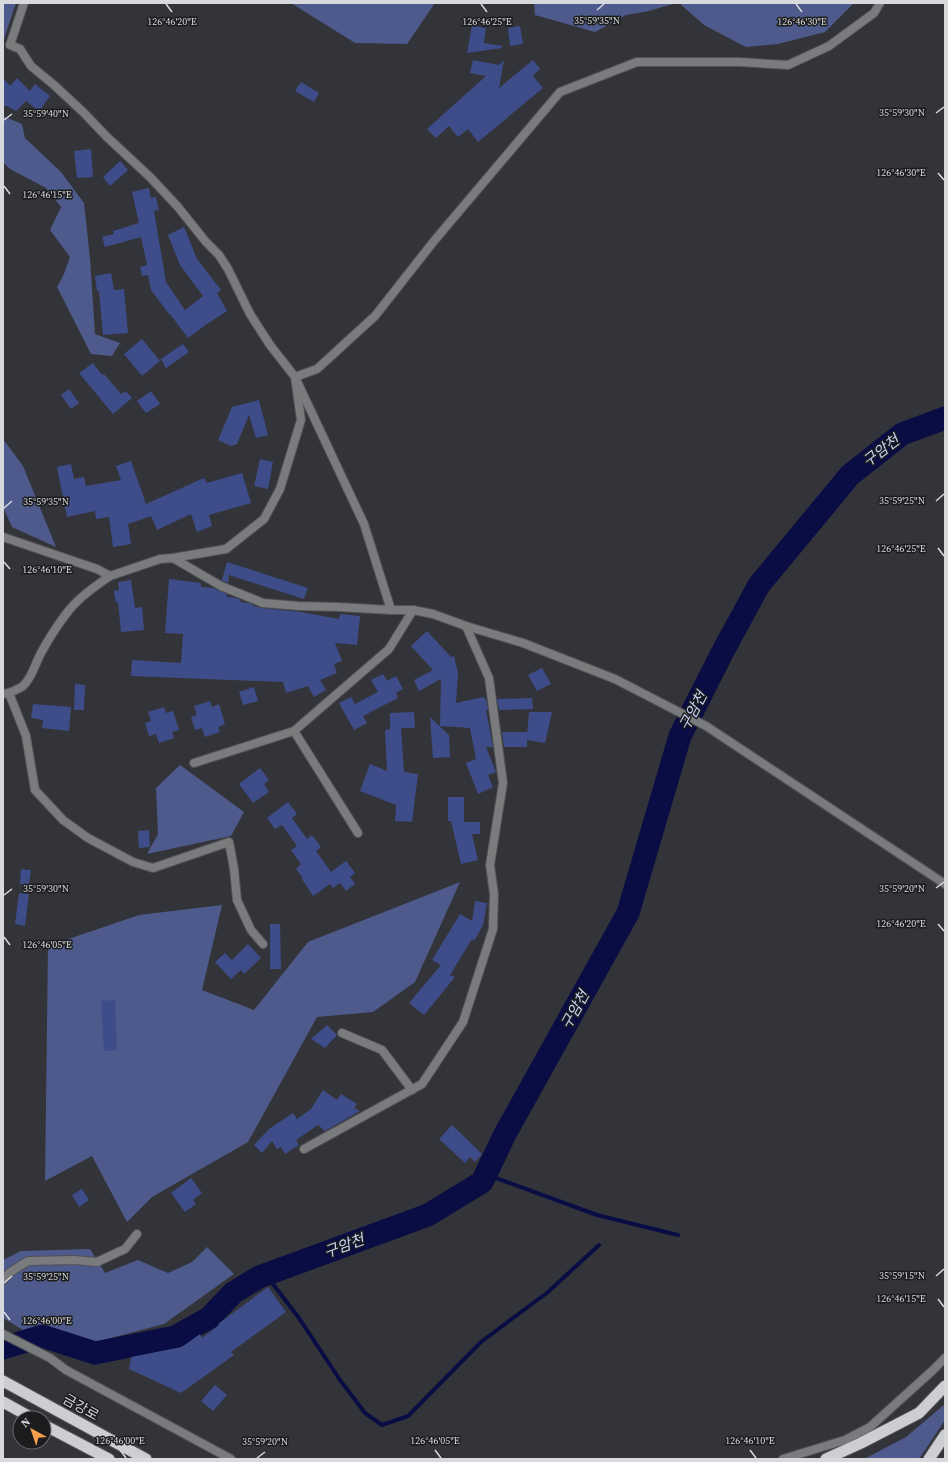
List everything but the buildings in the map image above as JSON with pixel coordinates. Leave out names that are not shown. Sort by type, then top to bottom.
[{"type":"highway","name":"금강로","points":[[3,1381],[146,1459]]},
{"type":"highway","points":[[826,1459],[861,1444],[919,1413],[945,1386]]},
{"type":"highway","points":[[3,1402],[18,1410]]},
{"type":"highway","points":[[74,1421],[150,1459]]},
{"type":"highway","points":[[52,1429],[109,1459]]},
{"type":"highway","points":[[929,1459],[945,1435]]},
{"type":"highway","points":[[64,1436],[102,1459]]},
{"type":"street","points":[[24,3],[10,45],[20,49],[31,66],[83,112],[178,206],[206,242],[219,255],[228,269],[250,314],[270,345],[295,376],[364,524],[391,610]]},
{"type":"street","points":[[295,376],[317,369],[375,316],[434,241],[560,92],[637,62],[739,62],[788,65],[829,46],[874,13],[880,3]]},
{"type":"street","points":[[263,944],[251,930],[237,900],[234,869],[229,842],[153,868],[133,862],[88,838],[63,820],[35,790],[26,736],[6,694],[23,685],[32,674],[40,654],[67,613],[85,594],[110,576],[160,559],[226,549],[264,519],[280,489],[301,420],[295,376]]},
{"type":"street","points":[[3,537],[97,569],[110,576]]},
{"type":"street","points":[[173,558],[221,586],[263,602],[299,606],[338,606],[413,610],[433,614],[466,626],[523,643],[615,679],[706,726],[945,884]]},
{"type":"street","points":[[194,763],[294,732],[389,649],[413,610]]},
{"type":"street","points":[[304,1149],[422,1084],[463,1022],[493,929],[494,894],[490,865],[504,783],[489,678],[466,626]]},
{"type":"street","points":[[294,732],[358,833]]},
{"type":"street","points":[[342,1033],[382,1050],[412,1090]]},
{"type":"street","points":[[3,1280],[9,1273],[28,1261],[56,1260],[97,1262],[125,1249],[137,1234]]},
{"type":"street","points":[[3,1334],[50,1358],[66,1370],[231,1459]]},
{"type":"street","points":[[783,1459],[845,1440],[870,1427],[945,1358]]},
{"type":"shaded area","points":[[3,3],[16,3],[4,39],[3,39]]},
{"type":"shaded area","points":[[291,3],[435,3],[407,44],[355,43]]},
{"type":"shaded area","points":[[534,3],[676,3],[649,11],[626,15],[595,32],[535,15]]},
{"type":"shaded area","points":[[679,3],[854,3],[825,32],[778,44],[746,47],[704,25]]},
{"type":"shaded area","points":[[3,116],[22,124],[25,138],[61,172],[84,203],[90,258],[95,334],[120,343],[112,356],[91,354],[57,287],[64,274],[70,257],[50,230],[61,207],[46,188],[10,169],[3,162]]},
{"type":"shaded area","points":[[3,439],[23,466],[56,547],[12,527],[3,507]]},
{"type":"shaded area","points":[[180,765],[244,812],[231,836],[147,854],[158,834],[156,788]]},
{"type":"shaded area","points":[[460,882],[415,982],[373,1012],[317,1017],[248,1142],[152,1197],[127,1222],[92,1156],[45,1181],[48,946],[139,915],[222,905],[202,990],[254,1010],[308,942]]},
{"type":"shaded area","points":[[207,1247],[234,1274],[164,1324],[92,1343],[43,1328],[23,1330],[3,1318],[3,1260],[21,1251],[90,1249],[105,1273],[138,1260],[168,1273],[192,1262]]},
{"type":"shaded area","points":[[945,1404],[945,1420],[919,1459],[864,1459],[906,1437]]},
{"type":"waterway","name":"구암천","points":[[3,1348],[42,1336],[95,1353],[175,1337],[209,1318],[233,1293],[259,1277],[428,1215],[482,1182],[505,1134],[628,913],[680,736],[722,653],[759,585],[850,475],[902,434],[945,418]]},
{"type":"waterway","points":[[485,1174],[597,1215],[678,1235]]},
{"type":"waterway","points":[[266,1275],[299,1318],[340,1380],[365,1413],[382,1425],[408,1416],[481,1342],[548,1292],[599,1245]]}]
